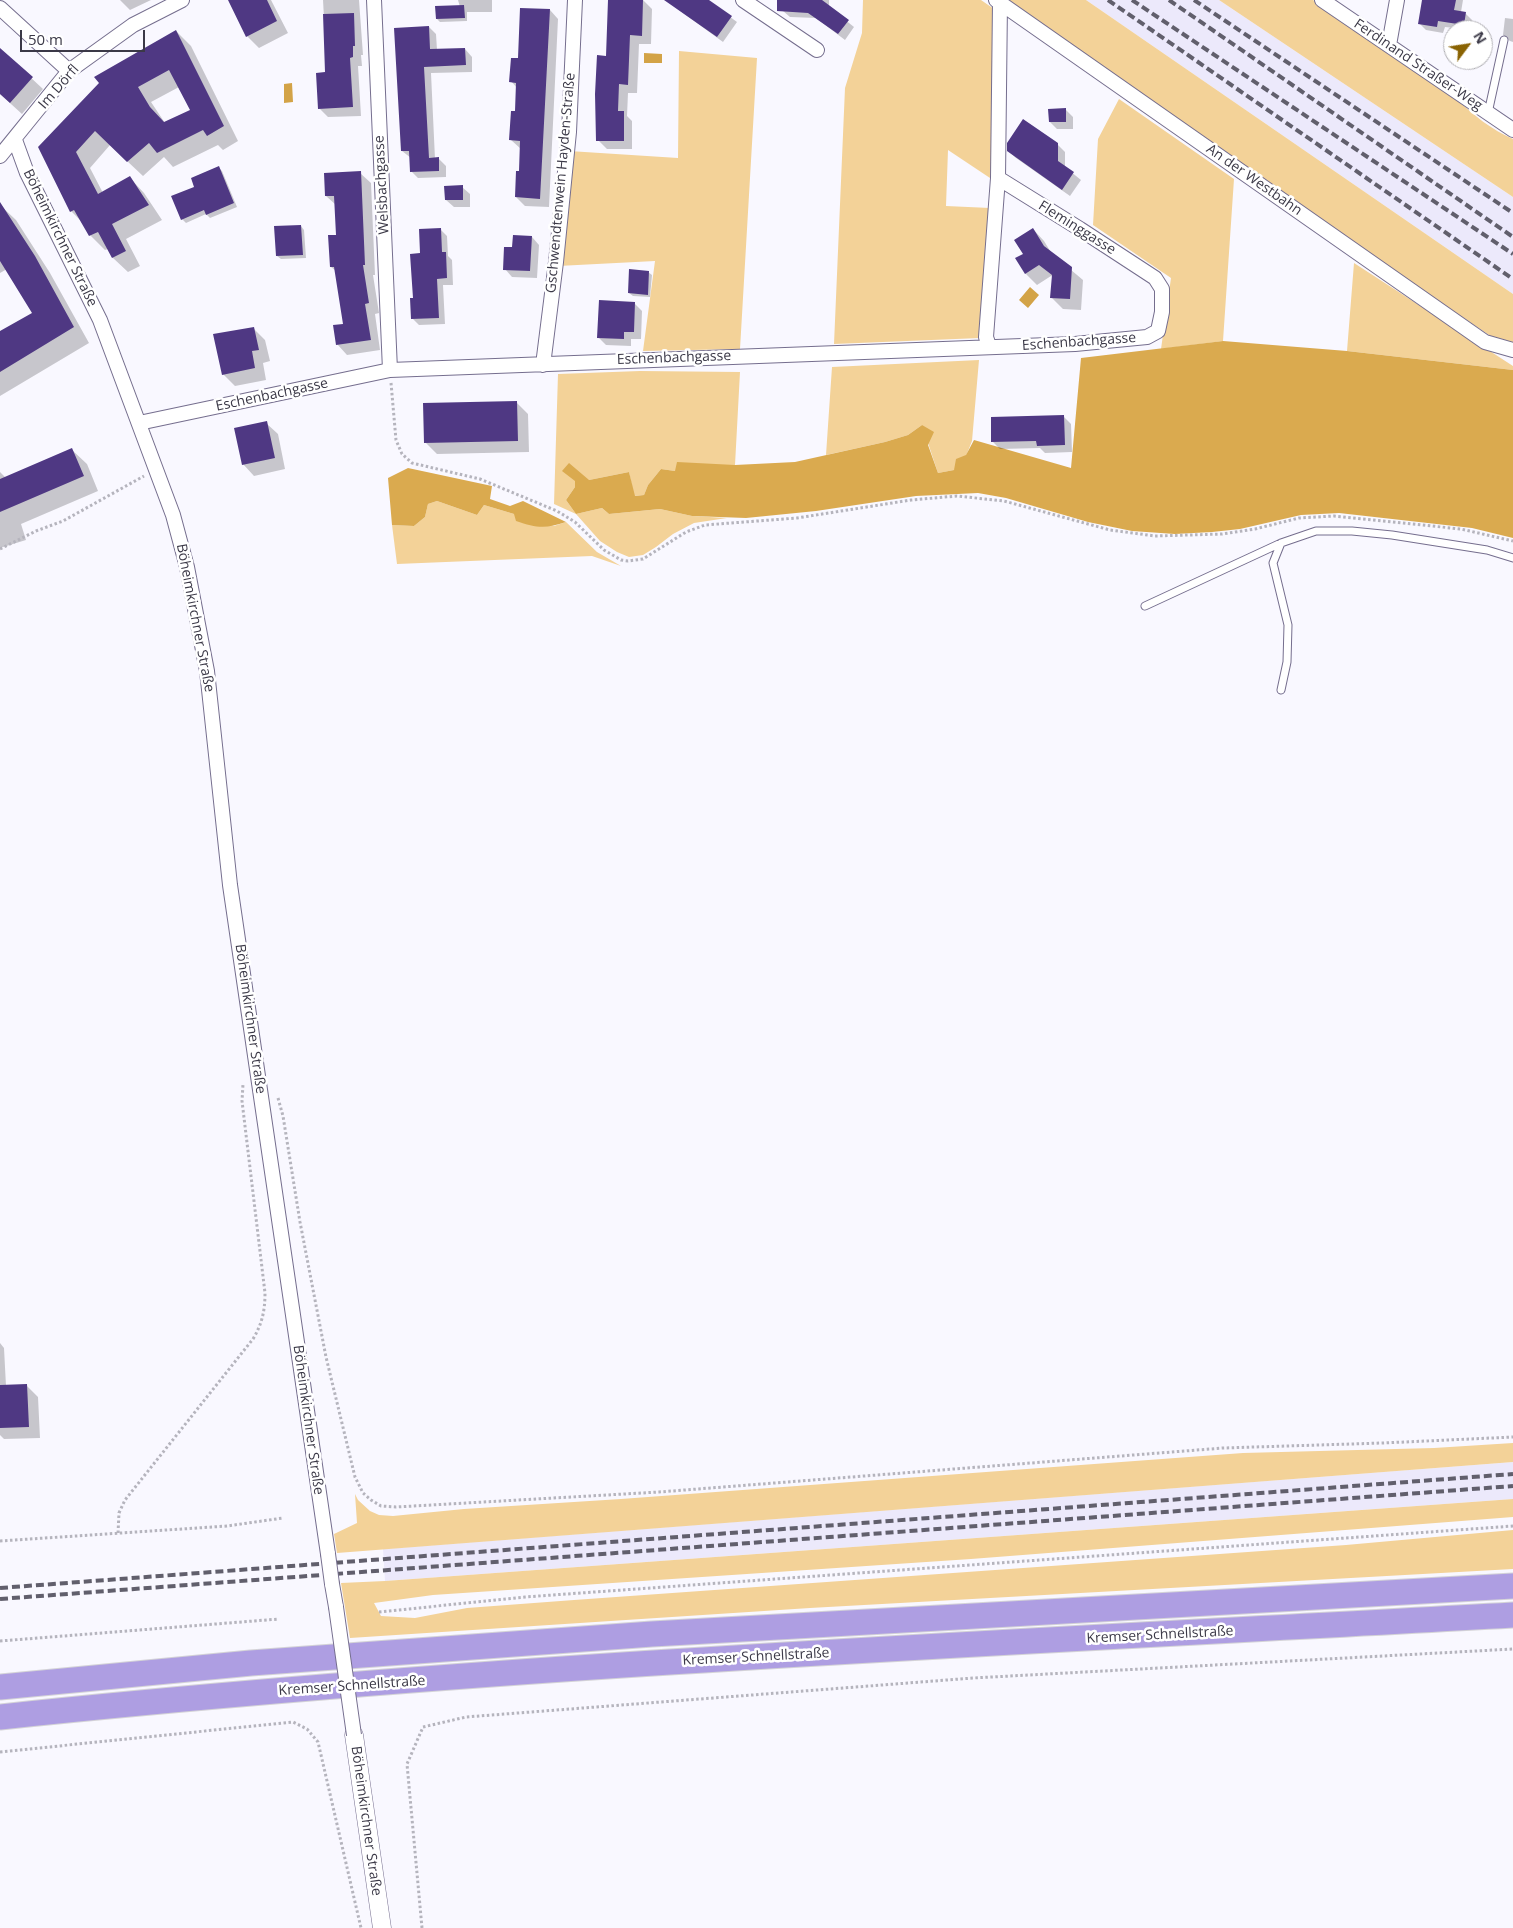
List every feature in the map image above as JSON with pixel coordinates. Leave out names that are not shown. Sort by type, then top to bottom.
[{"type":"highway","name":"Kremser Schnellstraße","points":[[0,1687],[252,1663],[643,1635],[1513,1586]]},
{"type":"highway","name":"Kremser Schnellstraße","points":[[0,1717],[232,1695],[643,1664],[1513,1615]]},
{"type":"street","name":"Im Dörfl","points":[[0,156],[70,71],[133,25],[182,0]]},
{"type":"street","name":"Welsbachgasse","points":[[374,0],[390,370]]},
{"type":"street","name":"Gschwendtenwein Hayden-Straße","points":[[542,365],[556,262],[569,132],[575,0]]},
{"type":"street","points":[[744,0],[816,50]]},
{"type":"street","name":"Ferdinand Straßer-Weg","points":[[1322,0],[1513,130]]},
{"type":"street","points":[[1388,45],[1398,0]]},
{"type":"street","name":"An der Westbahn","points":[[989,346],[986,337],[998,178],[998,1]]},
{"type":"street","name":"An der Westbahn","points":[[998,1],[1486,342],[1513,350]]},
{"type":"street","points":[[0,8],[70,71]]},
{"type":"street","name":"Böheimkirchner Straße","points":[[15,140],[27,173],[100,320],[173,515],[187,567],[207,671],[230,884],[382,1928]]},
{"type":"street","name":"Fleminggasse","points":[[998,178],[1080,228],[1155,278]]},
{"type":"street","name":"Eschenbachgasse","points":[[139,422],[390,370],[542,365],[561,362],[1075,344],[1147,337],[1158,331],[1162,312],[1162,289],[1155,278]]},
{"type":"lane","points":[[1488,113],[1504,40]]},
{"type":"lane","points":[[1145,606],[1281,543],[1316,531],[1352,531],[1434,541],[1487,550],[1513,558]]},
{"type":"lane","points":[[1281,543],[1273,563],[1288,625],[1287,662],[1281,690]]},
{"type":"path","points":[[390,370],[396,440],[398,447],[408,459],[417,464],[480,479],[557,511],[574,522],[604,550],[621,560],[635,561],[643,559],[686,532],[705,525],[797,518],[937,497],[970,496],[1004,501],[1089,525]]},
{"type":"path","points":[[0,550],[36,531],[63,521],[156,469]]},
{"type":"path","points":[[118,1533],[119,1513],[125,1500],[252,1339],[262,1320],[265,1293],[242,1092],[245,1079],[257,1066]]},
{"type":"path","points":[[275,1092],[283,1116],[300,1222],[326,1357],[354,1472],[363,1493],[370,1500],[381,1506],[396,1507],[659,1492],[1223,1448],[1513,1437]]},
{"type":"path","points":[[0,1541],[227,1526],[283,1518]]},
{"type":"path","points":[[379,1612],[535,1597],[1513,1526]]},
{"type":"path","points":[[0,1641],[279,1619]]},
{"type":"path","points":[[422,1928],[407,1764],[423,1727],[466,1717],[974,1678],[1513,1649]]},
{"type":"path","points":[[0,1752],[293,1722],[307,1729],[318,1742],[361,1928]]},
{"type":"shaded area","points":[[863,0],[981,0],[994,9],[993,180],[948,150],[946,206],[990,208],[980,338],[834,344],[845,88],[862,33]]},
{"type":"shaded area","points":[[1006,0],[1086,0],[1513,294],[1513,346],[1492,337],[1383,264]]},
{"type":"shaded area","points":[[1086,0],[1219,0],[1513,197],[1513,294]]},
{"type":"shaded area","points":[[1219,0],[1313,0],[1457,99],[1490,127],[1513,139],[1513,197]]},
{"type":"shaded area","points":[[679,51],[757,58],[740,349],[643,351],[655,261],[558,266],[569,151],[678,158]]},
{"type":"shaded area","points":[[644,53],[662,54],[662,63],[644,63]]},
{"type":"shaded area","points":[[292,83],[293,102],[284,103],[284,84]]},
{"type":"shaded area","points":[[1119,99],[1234,179],[1223,341],[1161,349],[1171,278],[1093,225],[1098,139]]},
{"type":"shaded area","points":[[1354,263],[1513,366],[1513,370],[1347,351]]},
{"type":"shaded area","points":[[1030,287],[1039,295],[1028,308],[1019,300]]},
{"type":"shaded area","points":[[1223,341],[1347,351],[1513,370],[1513,538],[1472,528],[1339,513],[1301,515],[1240,529],[1212,532],[1175,534],[1132,531],[1088,522],[1006,498],[978,493],[916,496],[816,511],[746,518],[692,516],[660,509],[609,514],[602,508],[576,514],[566,500],[575,487],[575,481],[562,471],[569,463],[589,480],[629,472],[635,496],[644,495],[648,485],[661,469],[675,471],[677,462],[735,465],[795,462],[885,442],[908,435],[922,425],[934,432],[928,445],[938,473],[954,470],[956,459],[966,455],[974,440],[1071,468],[1081,358]]},
{"type":"shaded area","points":[[979,360],[972,441],[966,456],[954,470],[938,473],[922,425],[908,435],[826,455],[832,367]]},
{"type":"shaded area","points":[[640,371],[740,372],[735,465],[675,471],[661,469],[648,485],[644,495],[634,496],[629,472],[575,481],[575,487],[566,500],[576,514],[554,504],[558,374]]},
{"type":"shaded area","points":[[408,468],[492,486],[490,499],[510,506],[523,501],[566,522],[547,527],[535,526],[516,521],[514,514],[484,505],[477,515],[437,501],[428,504],[425,517],[414,526],[392,525],[388,478]]},
{"type":"shaded area","points":[[437,501],[477,515],[484,505],[554,526],[566,522],[597,552],[621,566],[592,556],[397,564],[392,525],[414,526],[425,517],[428,504]]},
{"type":"shaded area","points":[[602,508],[609,514],[660,509],[692,516],[727,518],[694,523],[673,534],[643,555],[629,557],[600,541],[576,514]]},
{"type":"shaded area","points":[[1513,1443],[1513,1462],[337,1553],[334,1534],[357,1523],[355,1494],[358,1500],[370,1511],[379,1515],[393,1516],[464,1509],[1243,1453],[1434,1448]]},
{"type":"shaded area","points":[[1513,1462],[1513,1499],[385,1581],[383,1549]]},
{"type":"shaded area","points":[[1513,1499],[1513,1517],[971,1559],[433,1595],[374,1603],[381,1616],[415,1618],[467,1608],[1346,1545],[1513,1530],[1513,1569],[810,1608],[350,1638],[341,1583],[385,1581]]},
{"type":"building","points":[[228,0],[267,0],[277,21],[246,37]]},
{"type":"building","points":[[608,0],[643,0],[642,36],[630,35],[628,85],[619,84],[618,111],[624,111],[624,141],[596,141],[595,94],[597,55],[606,56]]},
{"type":"building","points":[[664,0],[709,0],[732,16],[717,37]]},
{"type":"building","points":[[777,0],[822,0],[849,20],[838,34],[808,13],[777,11]]},
{"type":"building","points":[[1422,0],[1456,0],[1454,10],[1466,12],[1465,20],[1438,21],[1437,27],[1418,24]]},
{"type":"building","points":[[464,5],[465,18],[436,19],[435,6]]},
{"type":"building","points":[[520,8],[550,9],[540,199],[515,197],[516,171],[519,171],[520,141],[509,140],[511,111],[515,111],[516,83],[509,82],[511,58],[518,58]]},
{"type":"building","points":[[354,13],[355,46],[353,46],[353,57],[350,58],[353,107],[318,109],[316,73],[325,72],[323,14]]},
{"type":"building","points":[[429,26],[430,49],[465,48],[466,65],[424,67],[429,158],[439,157],[439,171],[410,172],[409,151],[401,151],[394,28]]},
{"type":"building","points":[[176,30],[224,126],[207,136],[203,130],[157,153],[149,143],[127,162],[95,131],[76,152],[98,194],[130,176],[149,205],[112,224],[126,251],[112,258],[98,232],[89,236],[74,210],[70,212],[38,147],[99,83],[94,77]],"holes":[[[169,70],[190,110],[164,122],[150,107],[138,87]]]},
{"type":"building","points":[[0,48],[33,77],[10,103],[0,94]]},
{"type":"building","points":[[1066,108],[1066,122],[1049,122],[1048,109]]},
{"type":"building","points":[[1023,119],[1058,143],[1058,161],[1074,172],[1062,190],[1007,151],[1007,143]]},
{"type":"building","points":[[219,166],[234,203],[206,215],[204,210],[181,220],[171,196],[194,187],[191,178]]},
{"type":"building","points":[[361,171],[365,265],[363,265],[369,303],[365,304],[371,340],[336,345],[333,325],[343,324],[334,267],[330,267],[328,235],[336,235],[334,196],[325,196],[324,173]]},
{"type":"building","points":[[463,185],[463,200],[445,200],[444,186]]},
{"type":"building","points":[[0,202],[35,256],[74,327],[0,372],[0,331],[32,313],[0,261]]},
{"type":"building","points":[[301,225],[303,255],[276,256],[274,226]]},
{"type":"building","points":[[441,228],[442,252],[446,252],[447,278],[437,279],[439,318],[411,319],[410,298],[413,298],[410,254],[420,253],[419,229]]},
{"type":"building","points":[[1033,228],[1044,246],[1072,267],[1070,299],[1050,298],[1052,275],[1039,265],[1025,274],[1015,258],[1023,254],[1014,240]]},
{"type":"building","points":[[513,235],[532,236],[530,271],[503,270],[504,247],[512,247]]},
{"type":"building","points":[[629,269],[649,271],[648,295],[628,293]]},
{"type":"building","points":[[599,300],[635,302],[634,332],[624,332],[624,339],[597,338]]},
{"type":"building","points":[[254,327],[259,350],[252,351],[255,368],[222,375],[213,334]]},
{"type":"building","points":[[517,401],[518,441],[424,443],[423,403]]},
{"type":"building","points":[[1064,415],[1065,445],[1037,446],[1036,441],[991,442],[991,417]]},
{"type":"building","points":[[267,421],[275,458],[242,465],[234,428]]},
{"type":"building","points":[[72,448],[84,476],[0,512],[0,479]]},
{"type":"building","points":[[27,1384],[29,1427],[0,1428],[0,1385]]},
{"type":"railway","points":[[1108,0],[1513,279]]},
{"type":"railway","points":[[1132,0],[1513,254]]},
{"type":"railway","points":[[1169,0],[1513,237]]},
{"type":"railway","points":[[1194,0],[1513,213]]},
{"type":"railway","points":[[0,1588],[1513,1474]]},
{"type":"railway","points":[[0,1599],[1513,1486]]}]
